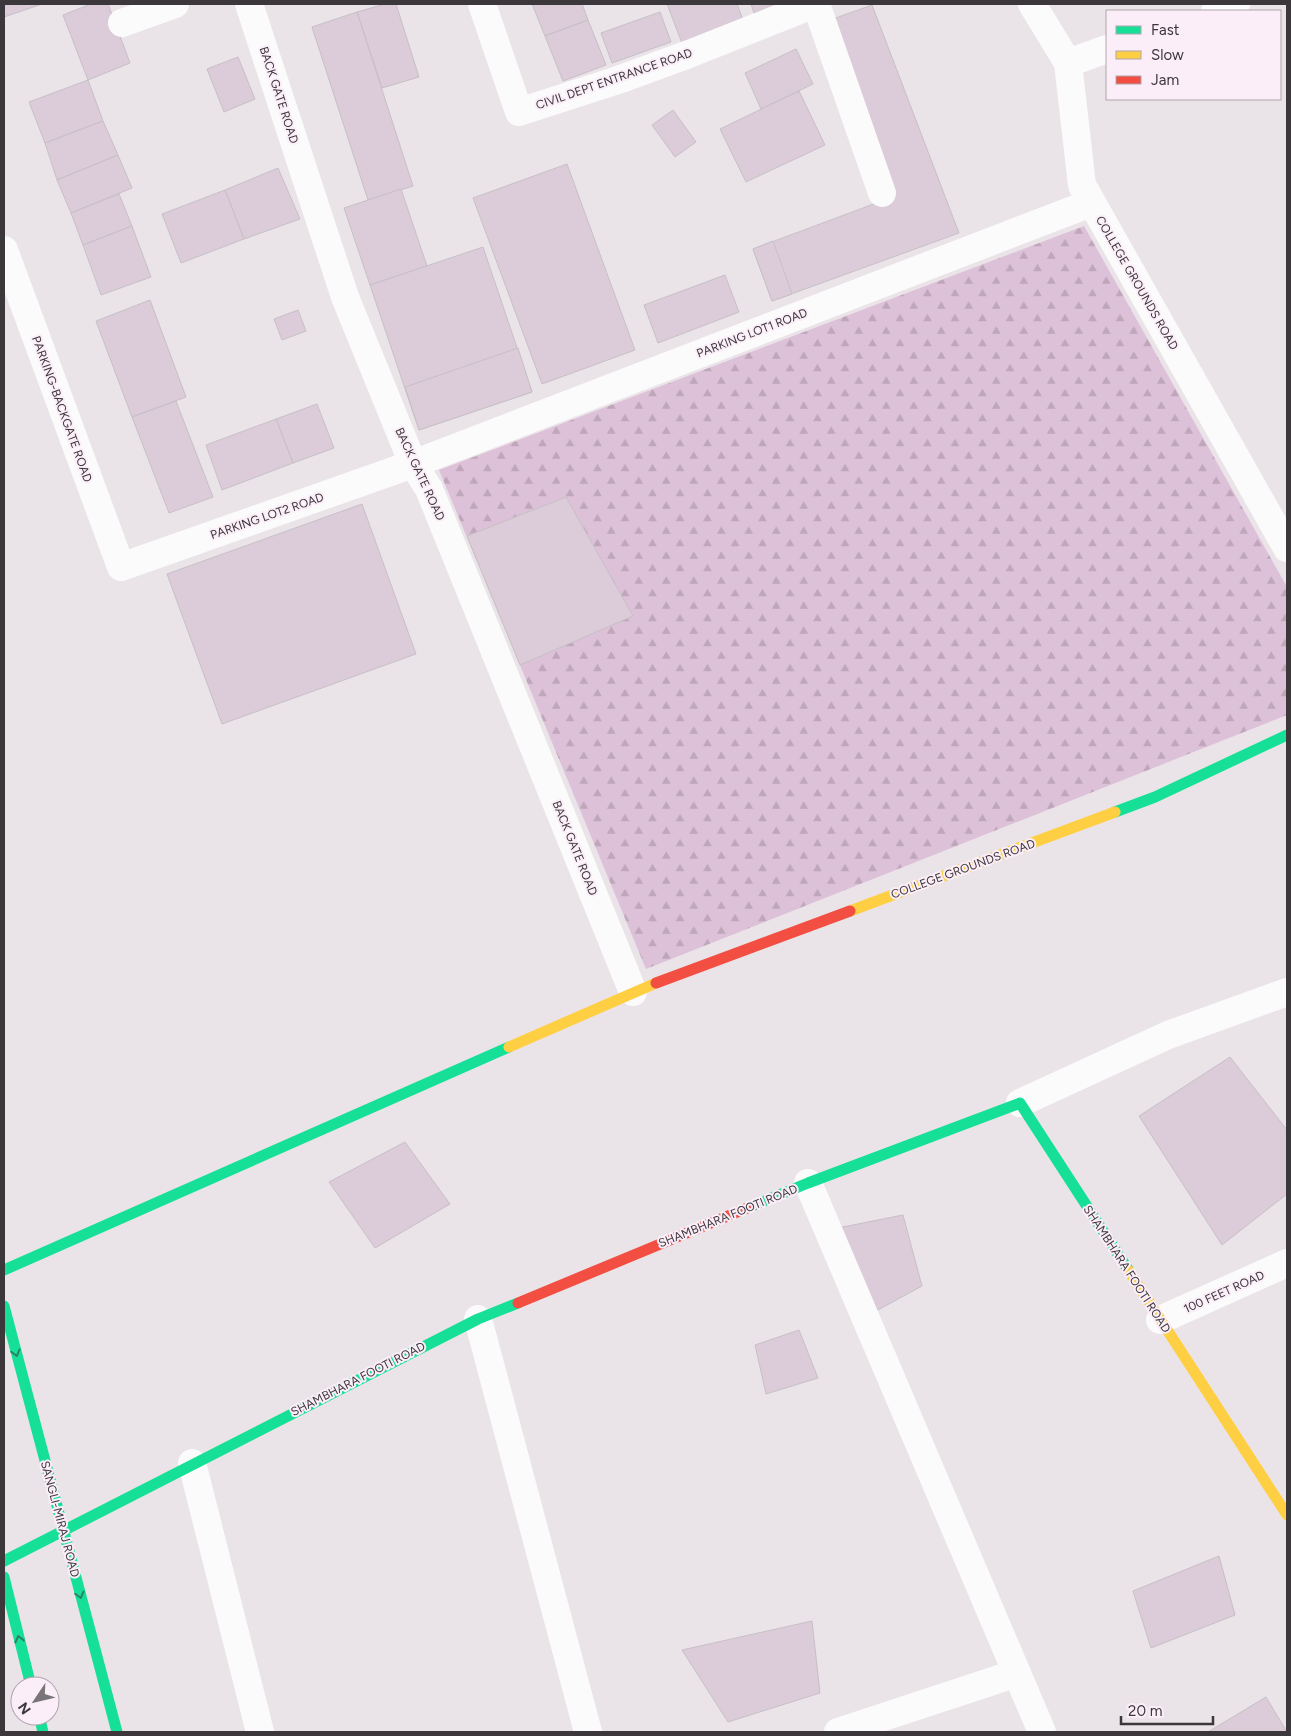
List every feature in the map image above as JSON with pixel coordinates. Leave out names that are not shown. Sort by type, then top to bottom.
[{"type":"main road","name":"COLLEGE GROUNDS ROAD","points":[[4,1270],[633,992],[1155,797],[1287,735]]},
{"type":"main road","name":"SHAMBHARA FOOTI ROAD","points":[[4,1561],[478,1319],[808,1183],[1020,1103],[1160,1320],[1284,1504]]},
{"type":"main road","name":"SANGLI-MIRAJ ROAD","points":[[4,1306],[117,1732]]},
{"type":"main road","points":[[4,1577],[8,1616],[28,1676]]},
{"type":"street","points":[[122,23],[175,4]]},
{"type":"street","name":"BACK GATE ROAD","points":[[249,4],[345,297],[412,464],[429,489],[633,992]]},
{"type":"street","name":"CIVIL DEPT ENTRANCE ROAD","points":[[482,4],[519,112],[690,54],[816,4]]},
{"type":"street","points":[[816,4],[882,193]]},
{"type":"street","name":"COLLEGE GROUNDS ROAD","points":[[1032,4],[1068,63],[1082,185],[1287,548]]},
{"type":"street","points":[[1218,10],[1236,4]]},
{"type":"street","points":[[1068,63],[1106,49]]},
{"type":"street","name":"PARKING LOT1 ROAD","points":[[412,464],[1091,202]]},
{"type":"street","name":"PARKING-BACKGATE ROAD","points":[[4,250],[121,567]]},
{"type":"street","name":"PARKING LOT2 ROAD","points":[[121,567],[412,464]]},
{"type":"street","points":[[1020,1103],[1168,1035],[1287,992]]},
{"type":"street","points":[[808,1183],[1042,1732]]},
{"type":"street","name":"100 FEET ROAD","points":[[1160,1320],[1287,1263]]},
{"type":"street","points":[[478,1319],[588,1732]]},
{"type":"street","points":[[192,1464],[260,1732]]},
{"type":"street","points":[[838,1732],[1017,1673]]},
{"type":"green space","points":[[1084,226],[1287,587],[1287,715],[646,969],[439,470]]},
{"type":"building","points":[[4,4],[42,4],[4,17]]},
{"type":"building","points":[[91,4],[108,4],[130,63],[88,80],[63,15]]},
{"type":"building","points":[[385,4],[396,4],[419,77],[382,88],[357,12]]},
{"type":"building","points":[[532,4],[582,4],[588,20],[545,36]]},
{"type":"building","points":[[667,4],[737,4],[743,20],[682,43]]},
{"type":"building","points":[[751,4],[780,4],[754,13]]},
{"type":"building","points":[[872,5],[959,233],[772,301],[753,249],[895,196],[830,20]]},
{"type":"building","points":[[357,12],[413,186],[368,200],[312,27]]},
{"type":"building","points":[[660,12],[671,42],[612,63],[601,33]]},
{"type":"building","points":[[588,20],[606,65],[563,81],[545,36]]},
{"type":"building","points":[[796,49],[813,84],[761,109],[745,73]]},
{"type":"building","points":[[238,57],[255,99],[224,112],[207,69]]},
{"type":"building","points":[[88,80],[103,121],[45,143],[29,102]]},
{"type":"building","points":[[799,91],[825,145],[746,182],[720,129]]},
{"type":"building","points":[[673,110],[696,142],[675,157],[652,125]]},
{"type":"building","points":[[103,121],[118,155],[57,180],[45,143]]},
{"type":"building","points":[[118,155],[132,188],[71,213],[57,180]]},
{"type":"building","points":[[567,164],[635,350],[542,384],[473,198]]},
{"type":"building","points":[[278,168],[300,219],[244,239],[225,190]]},
{"type":"building","points":[[401,189],[427,266],[370,285],[344,208]]},
{"type":"building","points":[[225,190],[244,239],[181,263],[162,214]]},
{"type":"building","points":[[119,194],[132,226],[83,245],[71,213]]},
{"type":"building","points":[[132,226],[151,277],[101,295],[83,245]]},
{"type":"building","points":[[773,241],[792,294],[772,301],[753,249]]},
{"type":"building","points":[[483,247],[532,392],[419,430],[370,285]]},
{"type":"building","points":[[725,275],[739,312],[658,343],[644,305]]},
{"type":"building","points":[[150,300],[186,397],[132,417],[96,321]]},
{"type":"building","points":[[298,310],[306,331],[282,340],[274,319]]},
{"type":"building","points":[[518,348],[532,392],[419,430],[405,387]]},
{"type":"building","points":[[176,401],[213,497],[169,513],[132,417]]},
{"type":"building","points":[[317,404],[334,448],[293,463],[276,419]]},
{"type":"building","points":[[276,419],[293,463],[222,490],[206,445]]},
{"type":"building","points":[[566,497],[633,616],[520,665],[467,536]]},
{"type":"building","points":[[362,504],[416,654],[222,724],[167,574]]},
{"type":"building","points":[[1230,1057],[1287,1130],[1287,1194],[1222,1245],[1139,1116]]},
{"type":"building","points":[[405,1142],[450,1204],[375,1248],[329,1182]]},
{"type":"building","points":[[903,1215],[922,1286],[865,1317],[828,1230]]},
{"type":"building","points":[[799,1330],[818,1378],[766,1394],[755,1345]]},
{"type":"building","points":[[1219,1556],[1235,1615],[1151,1648],[1133,1591]]},
{"type":"building","points":[[812,1621],[820,1693],[728,1722],[682,1650]]},
{"type":"building","points":[[1266,1697],[1287,1732],[1208,1732]]},
{"type":"traffic: fast","points":[[1115,812],[1155,797],[1287,735]]},
{"type":"traffic: fast","points":[[4,1270],[509,1047]]},
{"type":"traffic: fast","points":[[752,1206],[1020,1103],[1129,1271]]},
{"type":"traffic: fast","points":[[4,1561],[478,1319],[518,1303]]},
{"type":"traffic: fast","points":[[4,1306],[117,1732]]},
{"type":"traffic: fast","points":[[4,1577],[29,1676]]},
{"type":"traffic: fast","points":[[42,1726],[43,1732]]},
{"type":"traffic: slow","points":[[850,911],[1115,812]]},
{"type":"traffic: slow","points":[[509,1047],[656,983]]},
{"type":"traffic: slow","points":[[1129,1271],[1287,1515]]},
{"type":"traffic: jam","points":[[656,983],[850,911]]},
{"type":"traffic: jam","points":[[518,1303],[752,1206]]}]
